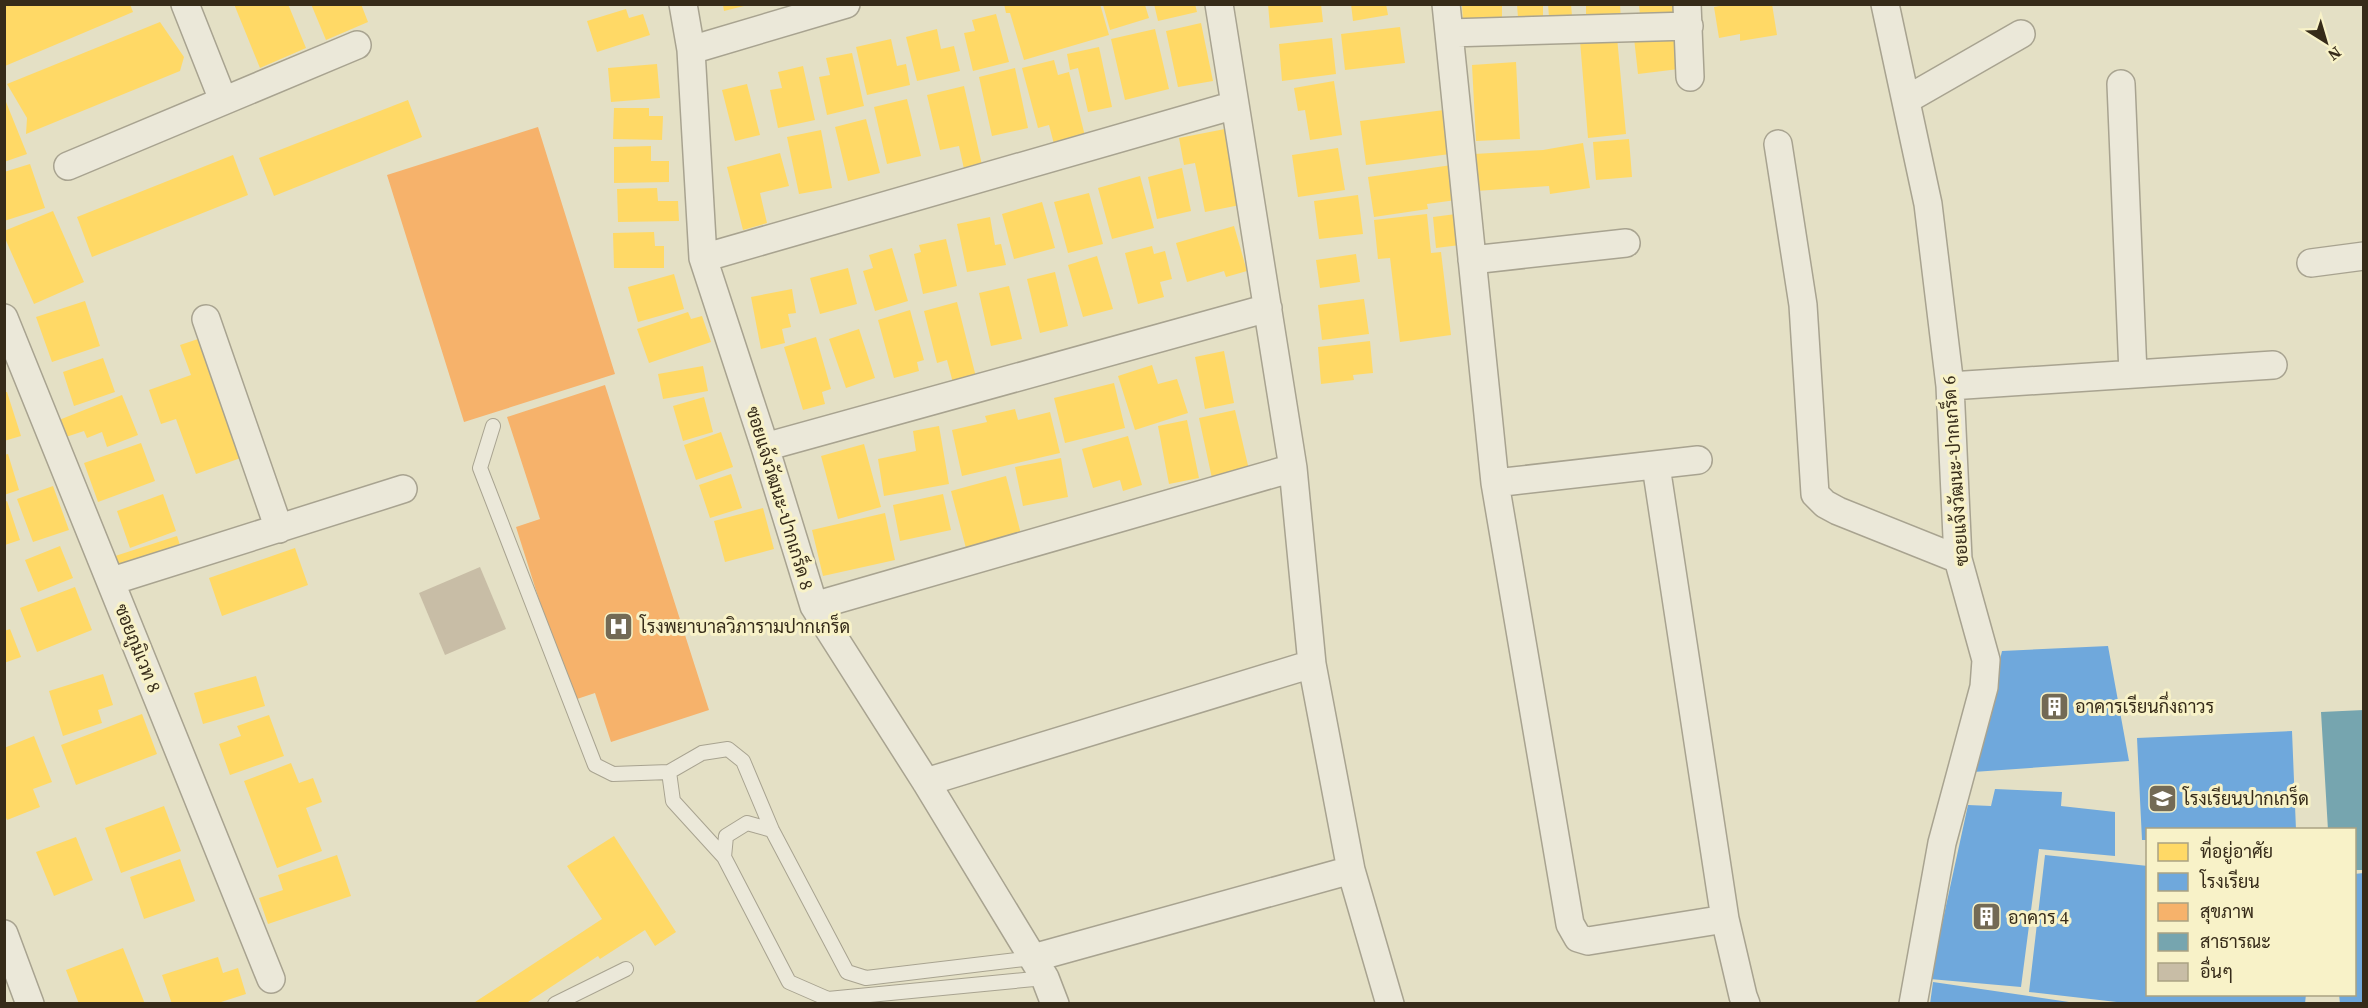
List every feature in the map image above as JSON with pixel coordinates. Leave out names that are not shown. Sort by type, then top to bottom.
[{"type":"street","points":[[185,4],[223,100]]},
{"type":"street","name":"ซอยแจ้งวัฒนะ-ปากเกร็ด 8","points":[[683,4],[692,50],[703,258],[814,606],[926,782],[1039,968],[1055,1004]]},
{"type":"street","points":[[692,50],[846,4]]},
{"type":"street","points":[[1219,4],[1293,468],[1312,664],[1351,870],[1390,1004]]},
{"type":"street","points":[[1446,4],[1495,483],[1570,924],[1578,938],[1588,941],[1725,919]]},
{"type":"street","name":"ซอยแจ้งวัฒนะ-ปากเกร็ด 6","points":[[1885,4],[1928,204],[1950,386],[1958,559],[1986,660],[1984,687],[1942,843],[1913,1004]]},
{"type":"street","points":[[1449,33],[1688,15],[1690,77]]},
{"type":"street","points":[[1906,100],[2021,34]]},
{"type":"street","points":[[68,166],[357,45]]},
{"type":"street","points":[[2121,84],[2133,374]]},
{"type":"street","points":[[703,258],[1235,105]]},
{"type":"street","points":[[1778,144],[1803,305],[1815,494],[1825,504],[1838,511],[1958,559]]},
{"type":"street","points":[[1472,260],[1626,243]]},
{"type":"street","points":[[2311,263],[2364,256]]},
{"type":"street","points":[[765,447],[1268,308]]},
{"type":"street","name":"ซอยภูมิเวท 8","points":[[4,318],[271,979]]},
{"type":"street","points":[[206,319],[279,529]]},
{"type":"street","points":[[1950,386],[2273,365]]},
{"type":"street","points":[[1495,483],[1698,460]]},
{"type":"street","points":[[1656,466],[1725,919],[1746,1004]]},
{"type":"street","points":[[814,606],[1293,468]]},
{"type":"street","points":[[112,581],[403,489]]},
{"type":"street","points":[[926,782],[1312,664]]},
{"type":"street","points":[[1039,968],[1351,870]]},
{"type":"street","points":[[4,934],[30,1004]]},
{"type":"lane","points":[[493,426],[480,468],[595,765],[613,774],[669,772],[702,753],[728,749],[743,761],[772,830],[847,972],[866,978],[1039,968]]},
{"type":"lane","points":[[669,772],[673,801],[724,857],[789,982],[828,999],[1039,968]]},
{"type":"lane","points":[[724,857],[726,836],[747,823],[772,830]]},
{"type":"lane","points":[[555,1004],[626,969]]},
{"type":"building: ที่อยู่อาศัย","points":[[5,4],[130,4],[133,12],[5,66]]},
{"type":"building: ที่อยู่อาศัย","points":[[234,4],[288,4],[306,48],[260,68]]},
{"type":"building: ที่อยู่อาศัย","points":[[311,4],[361,4],[368,22],[326,40]]},
{"type":"building: ที่อยู่อาศัย","points":[[1004,4],[1100,4],[1109,35],[1024,60],[1010,13],[1006,13]]},
{"type":"building: ที่อยู่อาศัย","points":[[1154,4],[1195,4],[1197,12],[1158,21]]},
{"type":"building: ที่อยู่อาศัย","points":[[1268,4],[1321,4],[1323,22],[1270,28]]},
{"type":"building: ที่อยู่อาศัย","points":[[1351,4],[1386,4],[1388,15],[1353,21]]},
{"type":"building: ที่อยู่อาศัย","points":[[1462,4],[1502,4],[1502,21],[1463,23]]},
{"type":"building: ที่อยู่อาศัย","points":[[1517,4],[1543,4],[1543,17],[1518,18]]},
{"type":"building: ที่อยู่อาศัย","points":[[1548,4],[1571,4],[1572,16],[1549,17]]},
{"type":"building: ที่อยู่อาศัย","points":[[1586,4],[1620,4],[1621,22],[1586,24]]},
{"type":"building: ที่อยู่อาศัย","points":[[1730,4],[1772,4],[1777,35],[1740,41],[1740,34],[1719,38],[1714,7]]},
{"type":"building: ที่อยู่อาศัย","points":[[723,5],[748,5],[724,11]]},
{"type":"building: ที่อยู่อาศัย","points":[[1103,5],[1145,5],[1149,18],[1110,30]]},
{"type":"building: ที่อยู่อาศัย","points":[[1639,5],[1681,5],[1683,19],[1641,24]]},
{"type":"building: ที่อยู่อาศัย","points":[[626,9],[629,18],[643,14],[650,35],[597,52],[587,21]]},
{"type":"building: ที่อยู่อาศัย","points":[[996,14],[1009,62],[973,71],[964,33],[975,31],[972,20]]},
{"type":"building: ที่อยู่อาศัย","points":[[160,22],[184,57],[180,71],[26,134],[27,118],[7,84]]},
{"type":"building: ที่อยู่อาศัย","points":[[1201,23],[1213,81],[1178,87],[1166,31]]},
{"type":"building: ที่อยู่อาศัย","points":[[1400,27],[1405,63],[1345,70],[1341,34]]},
{"type":"building: ที่อยู่อาศัย","points":[[937,29],[941,49],[954,46],[960,71],[917,81],[906,37]]},
{"type":"building: ที่อยู่อาศัย","points":[[1155,29],[1169,89],[1125,100],[1111,39]]},
{"type":"building: ที่อยู่อาศัย","points":[[1675,33],[1679,69],[1638,74],[1634,38]]},
{"type":"building: ที่อยู่อาศัย","points":[[1617,37],[1626,134],[1588,138],[1580,41]]},
{"type":"building: ที่อยู่อาศัย","points":[[1332,38],[1336,74],[1282,81],[1279,44]]},
{"type":"building: ที่อยู่อาศัย","points":[[891,39],[897,66],[906,64],[910,85],[867,95],[856,47]]},
{"type":"building: ที่อยู่อาศัย","points":[[1099,47],[1112,107],[1088,112],[1078,68],[1070,70],[1067,54]]},
{"type":"building: ที่อยู่อาศัย","points":[[852,53],[864,106],[827,115],[819,77],[830,75],[826,58]]},
{"type":"building: ที่อยู่อาศัย","points":[[1054,60],[1058,75],[1069,72],[1085,136],[1054,144],[1049,125],[1038,128],[1022,68]]},
{"type":"building: ที่อยู่อาศัย","points":[[1516,62],[1520,139],[1476,141],[1472,65]]},
{"type":"building: ที่อยู่อาศัย","points":[[657,64],[660,98],[611,102],[608,68]]},
{"type":"building: ที่อยู่อาศัย","points":[[803,66],[815,120],[778,128],[770,90],[782,88],[778,72]]},
{"type":"building: ที่อยู่อาศัย","points":[[1015,68],[1028,128],[992,136],[979,77]]},
{"type":"building: ที่อยู่อาศัย","points":[[1334,81],[1342,135],[1310,140],[1305,110],[1298,111],[1294,88]]},
{"type":"building: ที่อยู่อาศัย","points":[[747,84],[760,135],[735,141],[722,90]]},
{"type":"building: ที่อยู่อาศัย","points":[[964,86],[982,165],[964,169],[959,146],[940,150],[927,95]]},
{"type":"building: ที่อยู่อาศัย","points":[[4,97],[27,154],[4,162]]},
{"type":"building: ที่อยู่อาศัย","points":[[907,99],[921,156],[887,164],[874,107]]},
{"type":"building: ที่อยู่อาศัย","points":[[408,100],[422,137],[274,196],[259,158]]},
{"type":"building: ที่อยู่อาศัย","points":[[614,108],[649,108],[649,116],[663,116],[662,140],[613,139]]},
{"type":"building: ที่อยู่อาศัย","points":[[1444,110],[1450,154],[1366,165],[1360,121]]},
{"type":"building: ที่อยู่อาศัย","points":[[866,119],[880,173],[848,181],[835,127]]},
{"type":"building: ที่อยู่อาศัย","points":[[1230,128],[1245,204],[1205,212],[1195,163],[1184,165],[1179,138]]},
{"type":"building: ที่อยู่อาศัย","points":[[821,130],[832,188],[799,194],[787,137]]},
{"type":"building: ที่อยู่อาศัย","points":[[1629,139],[1632,177],[1596,180],[1593,142]]},
{"type":"building: ที่อยู่อาศัย","points":[[1583,143],[1590,188],[1550,194],[1549,186],[1476,191],[1474,154],[1543,150]]},
{"type":"building: ที่อยู่อาศัย","points":[[651,146],[651,161],[669,161],[669,182],[614,183],[614,147]]},
{"type":"building: ที่อยู่อาศัย","points":[[1338,148],[1345,190],[1298,197],[1292,155]]},
{"type":"building: ที่อยู่อาศัย","points":[[780,153],[789,186],[760,193],[767,223],[743,230],[727,167]]},
{"type":"building: ที่อยู่อาศัย","points":[[233,155],[248,195],[92,257],[77,217]]},
{"type":"building: ที่อยู่อาศัย","points":[[30,164],[45,208],[4,221],[4,172]]},
{"type":"building: ที่อยู่อาศัย","points":[[1452,165],[1456,200],[1427,204],[1428,209],[1374,217],[1368,177]]},
{"type":"building: ที่อยู่อาศัย","points":[[1182,168],[1191,211],[1157,219],[1148,177]]},
{"type":"building: ที่อยู่อาศัย","points":[[1140,176],[1154,228],[1112,239],[1098,188]]},
{"type":"building: ที่อยู่อาศัย","points":[[657,188],[658,201],[678,201],[679,221],[618,222],[617,189]]},
{"type":"building: ที่อยู่อาศัย","points":[[1089,193],[1103,244],[1068,253],[1054,202]]},
{"type":"building: ที่อยู่อาศัย","points":[[1358,195],[1363,234],[1319,239],[1314,201]]},
{"type":"building: ที่อยู่อาศัย","points":[[1042,202],[1055,248],[1014,259],[1002,214]]},
{"type":"building: ที่อยู่อาศัย","points":[[53,211],[84,282],[34,304],[4,236],[4,231]]},
{"type":"building: ที่อยู่อาศัย","points":[[1427,214],[1431,253],[1441,252],[1451,335],[1400,342],[1390,258],[1378,259],[1374,220]]},
{"type":"building: ที่อยู่อาศัย","points":[[1456,214],[1460,245],[1436,248],[1433,217]]},
{"type":"building: ที่อยู่อาศัย","points":[[990,217],[995,245],[1001,244],[1006,265],[967,272],[957,224]]},
{"type":"building: ที่อยู่อาศัย","points":[[1234,226],[1247,271],[1226,277],[1224,271],[1187,282],[1176,243]]},
{"type":"building: ที่อยู่อาศัย","points":[[654,232],[655,246],[664,246],[664,268],[614,268],[613,233]]},
{"type":"building: ที่อยู่อาศัย","points":[[946,239],[957,286],[923,294],[914,254],[921,252],[919,245]]},
{"type":"building: ที่อยู่อาศัย","points":[[1152,246],[1154,254],[1165,251],[1172,279],[1160,282],[1164,297],[1138,304],[1125,253]]},
{"type":"building: ที่อยู่อาศัย","points":[[892,248],[908,301],[875,311],[863,271],[873,268],[869,255]]},
{"type":"building: ที่อยู่อาศัย","points":[[1356,254],[1360,282],[1320,288],[1316,260]]},
{"type":"building: ที่อยู่อาศัย","points":[[1097,256],[1113,309],[1083,317],[1068,265]]},
{"type":"building: ที่อยู่อาศัย","points":[[848,268],[857,304],[820,314],[810,278]]},
{"type":"building: ที่อยู่อาศัย","points":[[1055,272],[1068,326],[1040,333],[1027,279]]},
{"type":"building: ที่อยู่อาศัย","points":[[674,274],[684,309],[638,322],[628,287]]},
{"type":"building: ที่อยู่อาศัย","points":[[1009,286],[1022,339],[991,346],[979,293]]},
{"type":"building: ที่อยู่อาศัย","points":[[792,289],[796,313],[788,314],[791,327],[782,329],[785,343],[761,349],[751,297]]},
{"type":"building: ที่อยู่อาศัย","points":[[1364,299],[1369,334],[1322,340],[1318,305]]},
{"type":"building: ที่อยู่อาศัย","points":[[85,301],[100,346],[52,362],[36,317]]},
{"type":"building: ที่อยู่อาศัย","points":[[957,302],[976,377],[953,383],[947,360],[937,363],[924,311]]},
{"type":"building: ที่อยู่อาศัย","points":[[910,310],[924,360],[917,362],[919,371],[894,378],[878,320]]},
{"type":"building: ที่อยู่อาศัย","points":[[688,312],[691,319],[702,316],[711,342],[649,363],[637,329]]},
{"type":"building: ที่อยู่อาศัย","points":[[859,329],[875,378],[846,388],[829,339]]},
{"type":"building: ที่อยู่อาศัย","points":[[207,336],[249,455],[196,474],[176,419],[161,424],[149,390],[191,375],[180,345]]},
{"type":"building: ที่อยู่อาศัย","points":[[816,337],[831,389],[822,392],[825,404],[803,410],[784,347]]},
{"type":"building: ที่อยู่อาศัย","points":[[1370,341],[1373,373],[1353,375],[1354,380],[1321,384],[1318,347]]},
{"type":"building: ที่อยู่อาศัย","points":[[1224,351],[1234,403],[1205,409],[1195,357]]},
{"type":"building: ที่อยู่อาศัย","points":[[103,358],[115,392],[74,406],[63,372]]},
{"type":"building: ที่อยู่อาศัย","points":[[1152,365],[1158,384],[1177,379],[1188,413],[1135,430],[1118,376]]},
{"type":"building: ที่อยู่อาศัย","points":[[703,366],[708,391],[663,399],[658,374]]},
{"type":"building: ที่อยู่อาศัย","points":[[1114,383],[1125,428],[1065,443],[1054,398]]},
{"type":"building: ที่อยู่อาศัย","points":[[4,392],[7,392],[21,436],[4,441]]},
{"type":"building: ที่อยู่อาศัย","points":[[122,395],[138,435],[107,447],[102,432],[87,438],[84,431],[66,437],[59,420]]},
{"type":"building: ที่อยู่อาศัย","points":[[704,397],[713,432],[683,441],[673,406]]},
{"type":"building: ที่อยู่อาศัย","points":[[1015,409],[1018,420],[1050,412],[1060,453],[962,476],[952,430],[987,422],[985,416]]},
{"type":"building: ที่อยู่อาศัย","points":[[1235,410],[1250,474],[1213,483],[1199,418]]},
{"type":"building: ที่อยู่อาศัย","points":[[1187,420],[1199,478],[1169,484],[1158,426]]},
{"type":"building: ที่อยู่อาศัย","points":[[939,426],[949,484],[884,496],[878,459],[916,451],[913,431]]},
{"type":"building: ที่อยู่อาศัย","points":[[721,432],[733,467],[696,480],[684,445]]},
{"type":"building: ที่อยู่อาศัย","points":[[1128,436],[1142,485],[1123,491],[1120,480],[1093,488],[1082,449]]},
{"type":"building: ที่อยู่อาศัย","points":[[141,443],[155,481],[98,502],[84,463]]},
{"type":"building: ที่อยู่อาศัย","points":[[864,444],[881,507],[838,519],[821,456]]},
{"type":"building: ที่อยู่อาศัย","points":[[8,454],[19,490],[4,495],[4,455]]},
{"type":"building: ที่อยู่อาศัย","points":[[1061,458],[1068,497],[1023,506],[1015,467]]},
{"type":"building: ที่อยู่อาศัย","points":[[731,474],[742,508],[710,518],[699,485]]},
{"type":"building: ที่อยู่อาศัย","points":[[1006,476],[1022,538],[967,552],[951,491]]},
{"type":"building: ที่อยู่อาศัย","points":[[53,486],[69,530],[33,542],[17,499]]},
{"type":"building: ที่อยู่อาศัย","points":[[163,494],[176,531],[130,548],[117,511]]},
{"type":"building: ที่อยู่อาศัย","points":[[943,494],[951,530],[900,541],[893,505]]},
{"type":"building: ที่อยู่อาศัย","points":[[7,501],[20,540],[5,545],[5,502]]},
{"type":"building: ที่อยู่อาศัย","points":[[763,508],[774,549],[725,562],[714,521]]},
{"type":"building: ที่อยู่อาศัย","points":[[885,513],[895,560],[823,576],[812,530]]},
{"type":"building: ที่อยู่อาศัย","points":[[177,536],[183,554],[118,575],[112,557]]},
{"type":"building: ที่อยู่อาศัย","points":[[60,546],[73,578],[38,592],[25,560]]},
{"type":"building: ที่อยู่อาศัย","points":[[295,548],[308,585],[222,616],[209,578]]},
{"type":"building: ที่อยู่อาศัย","points":[[75,587],[92,630],[37,652],[20,608]]},
{"type":"building: ที่อยู่อาศัย","points":[[10,629],[21,657],[4,663],[4,631]]},
{"type":"building: ที่อยู่อาศัย","points":[[103,674],[113,705],[98,710],[102,723],[63,736],[49,691]]},
{"type":"building: ที่อยู่อาศัย","points":[[256,676],[265,706],[203,724],[194,693]]},
{"type":"building: ที่อยู่อาศัย","points":[[142,714],[157,754],[76,785],[61,745]]},
{"type":"building: ที่อยู่อาศัย","points":[[269,715],[284,756],[230,775],[219,744],[241,736],[237,726]]},
{"type":"building: ที่อยู่อาศัย","points":[[34,736],[52,782],[33,789],[40,807],[7,820],[4,813],[4,748]]},
{"type":"building: ที่อยู่อาศัย","points":[[291,763],[299,783],[313,778],[322,802],[306,808],[322,851],[277,868],[244,781]]},
{"type":"building: ที่อยู่อาศัย","points":[[164,806],[181,851],[121,873],[105,828]]},
{"type":"building: ที่อยู่อาศัย","points":[[614,836],[676,932],[655,946],[645,930],[600,959],[598,956],[525,1004],[472,1004],[602,919],[567,866]]},
{"type":"building: ที่อยู่อาศัย","points":[[76,837],[93,880],[54,896],[36,852]]},
{"type":"building: ที่อยู่อาศัย","points":[[337,855],[351,896],[268,924],[259,898],[283,890],[278,875]]},
{"type":"building: ที่อยู่อาศัย","points":[[180,859],[195,901],[144,919],[130,877]]},
{"type":"building: ที่อยู่อาศัย","points":[[123,948],[145,1004],[79,1004],[66,970]]},
{"type":"building: ที่อยู่อาศัย","points":[[218,957],[223,973],[238,968],[246,994],[215,1004],[172,1004],[162,975]]},
{"type":"building: โรงเรียน","name":"อาคารเรียนกึ่งถาวร","points":[[2108,646],[2129,761],[1973,772],[2002,651]]},
{"type":"building: โรงเรียน","points":[[2292,731],[2296,828],[2146,828],[2146,840],[2142,840],[2137,738]]},
{"type":"building: โรงเรียน","name":"อาคาร 4","points":[[1995,789],[2062,792],[2061,806],[2115,812],[2115,856],[2039,849],[2021,987],[1930,979],[1968,805],[1991,806]]},
{"type":"building: โรงเรียน","points":[[2045,855],[2146,866],[2146,996],[2306,996],[2305,1004],[2134,1004],[2029,992]]},
{"type":"building: โรงเรียน","points":[[2364,873],[2364,1004],[2340,1004],[2339,996],[2356,996],[2356,874]]},
{"type":"building: โรงเรียน","points":[[1933,982],[2069,1002],[2069,1004],[1930,1004]]},
{"type":"building: สุขภาพ","points":[[538,127],[615,374],[464,422],[387,175]]},
{"type":"building: สุขภาพ","points":[[605,385],[709,710],[611,742],[595,693],[571,701],[516,527],[540,519],[507,417]]},
{"type":"building: สาธารณะ","points":[[2364,710],[2364,870],[2356,870],[2356,828],[2328,828],[2321,712]]},
{"type":"building: อื่นๆ","points":[[480,567],[506,629],[445,655],[419,593]]},
{"type":"place","name":"โรงพยาบาลวิภารามปากเกร็ด","points":[[619,626]]},
{"type":"place","name":"อาคารเรียนกึ่งถาวร","points":[[2054,706]]},
{"type":"place","name":"โรงเรียนปากเกร็ด","points":[[2162,798]]},
{"type":"place","name":"อาคาร 4","points":[[1987,917]]}]
